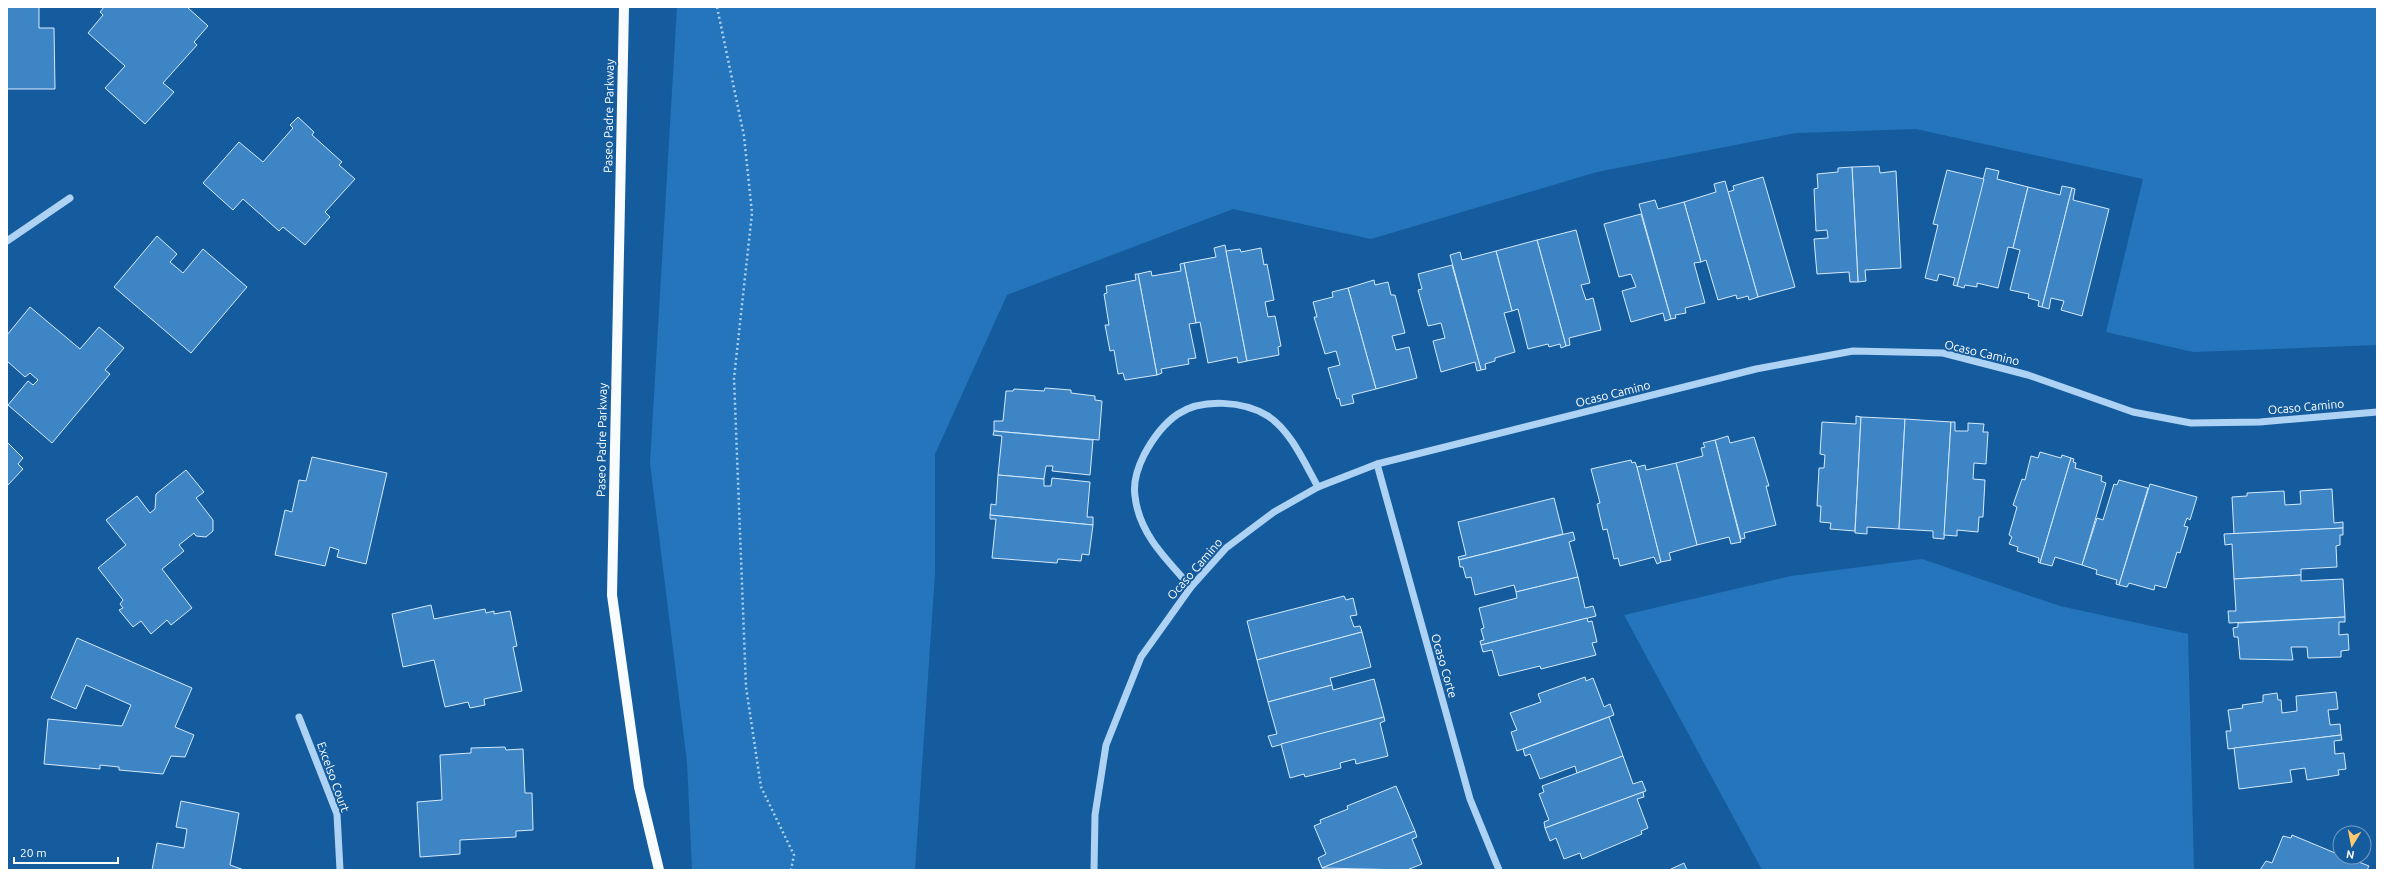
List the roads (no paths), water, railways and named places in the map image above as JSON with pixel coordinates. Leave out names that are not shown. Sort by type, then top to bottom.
[{"type":"main road","name":"Paseo Padre Parkway","points":[[624,7],[612,595],[639,787],[659,870]]},
{"type":"street","points":[[7,241],[70,198]]},
{"type":"street","name":"Ocaso Camino","points":[[1094,870],[1095,815],[1106,746],[1141,656],[1191,587],[1226,548],[1274,512],[1318,487],[1377,464],[1756,369],[1853,351],[1943,353],[2028,375],[2133,412],[2191,423],[2260,422],[2377,412]]},
{"type":"street","points":[[1191,587],[1155,548],[1140,520],[1134,495],[1138,468],[1152,439],[1179,414],[1210,403],[1242,405],[1268,417],[1293,442],[1318,487]]},
{"type":"street","name":"Ocaso Corte","points":[[1377,464],[1470,799],[1499,870]]},
{"type":"street","name":"Excelso Court","points":[[299,717],[338,814],[340,870]]}]
